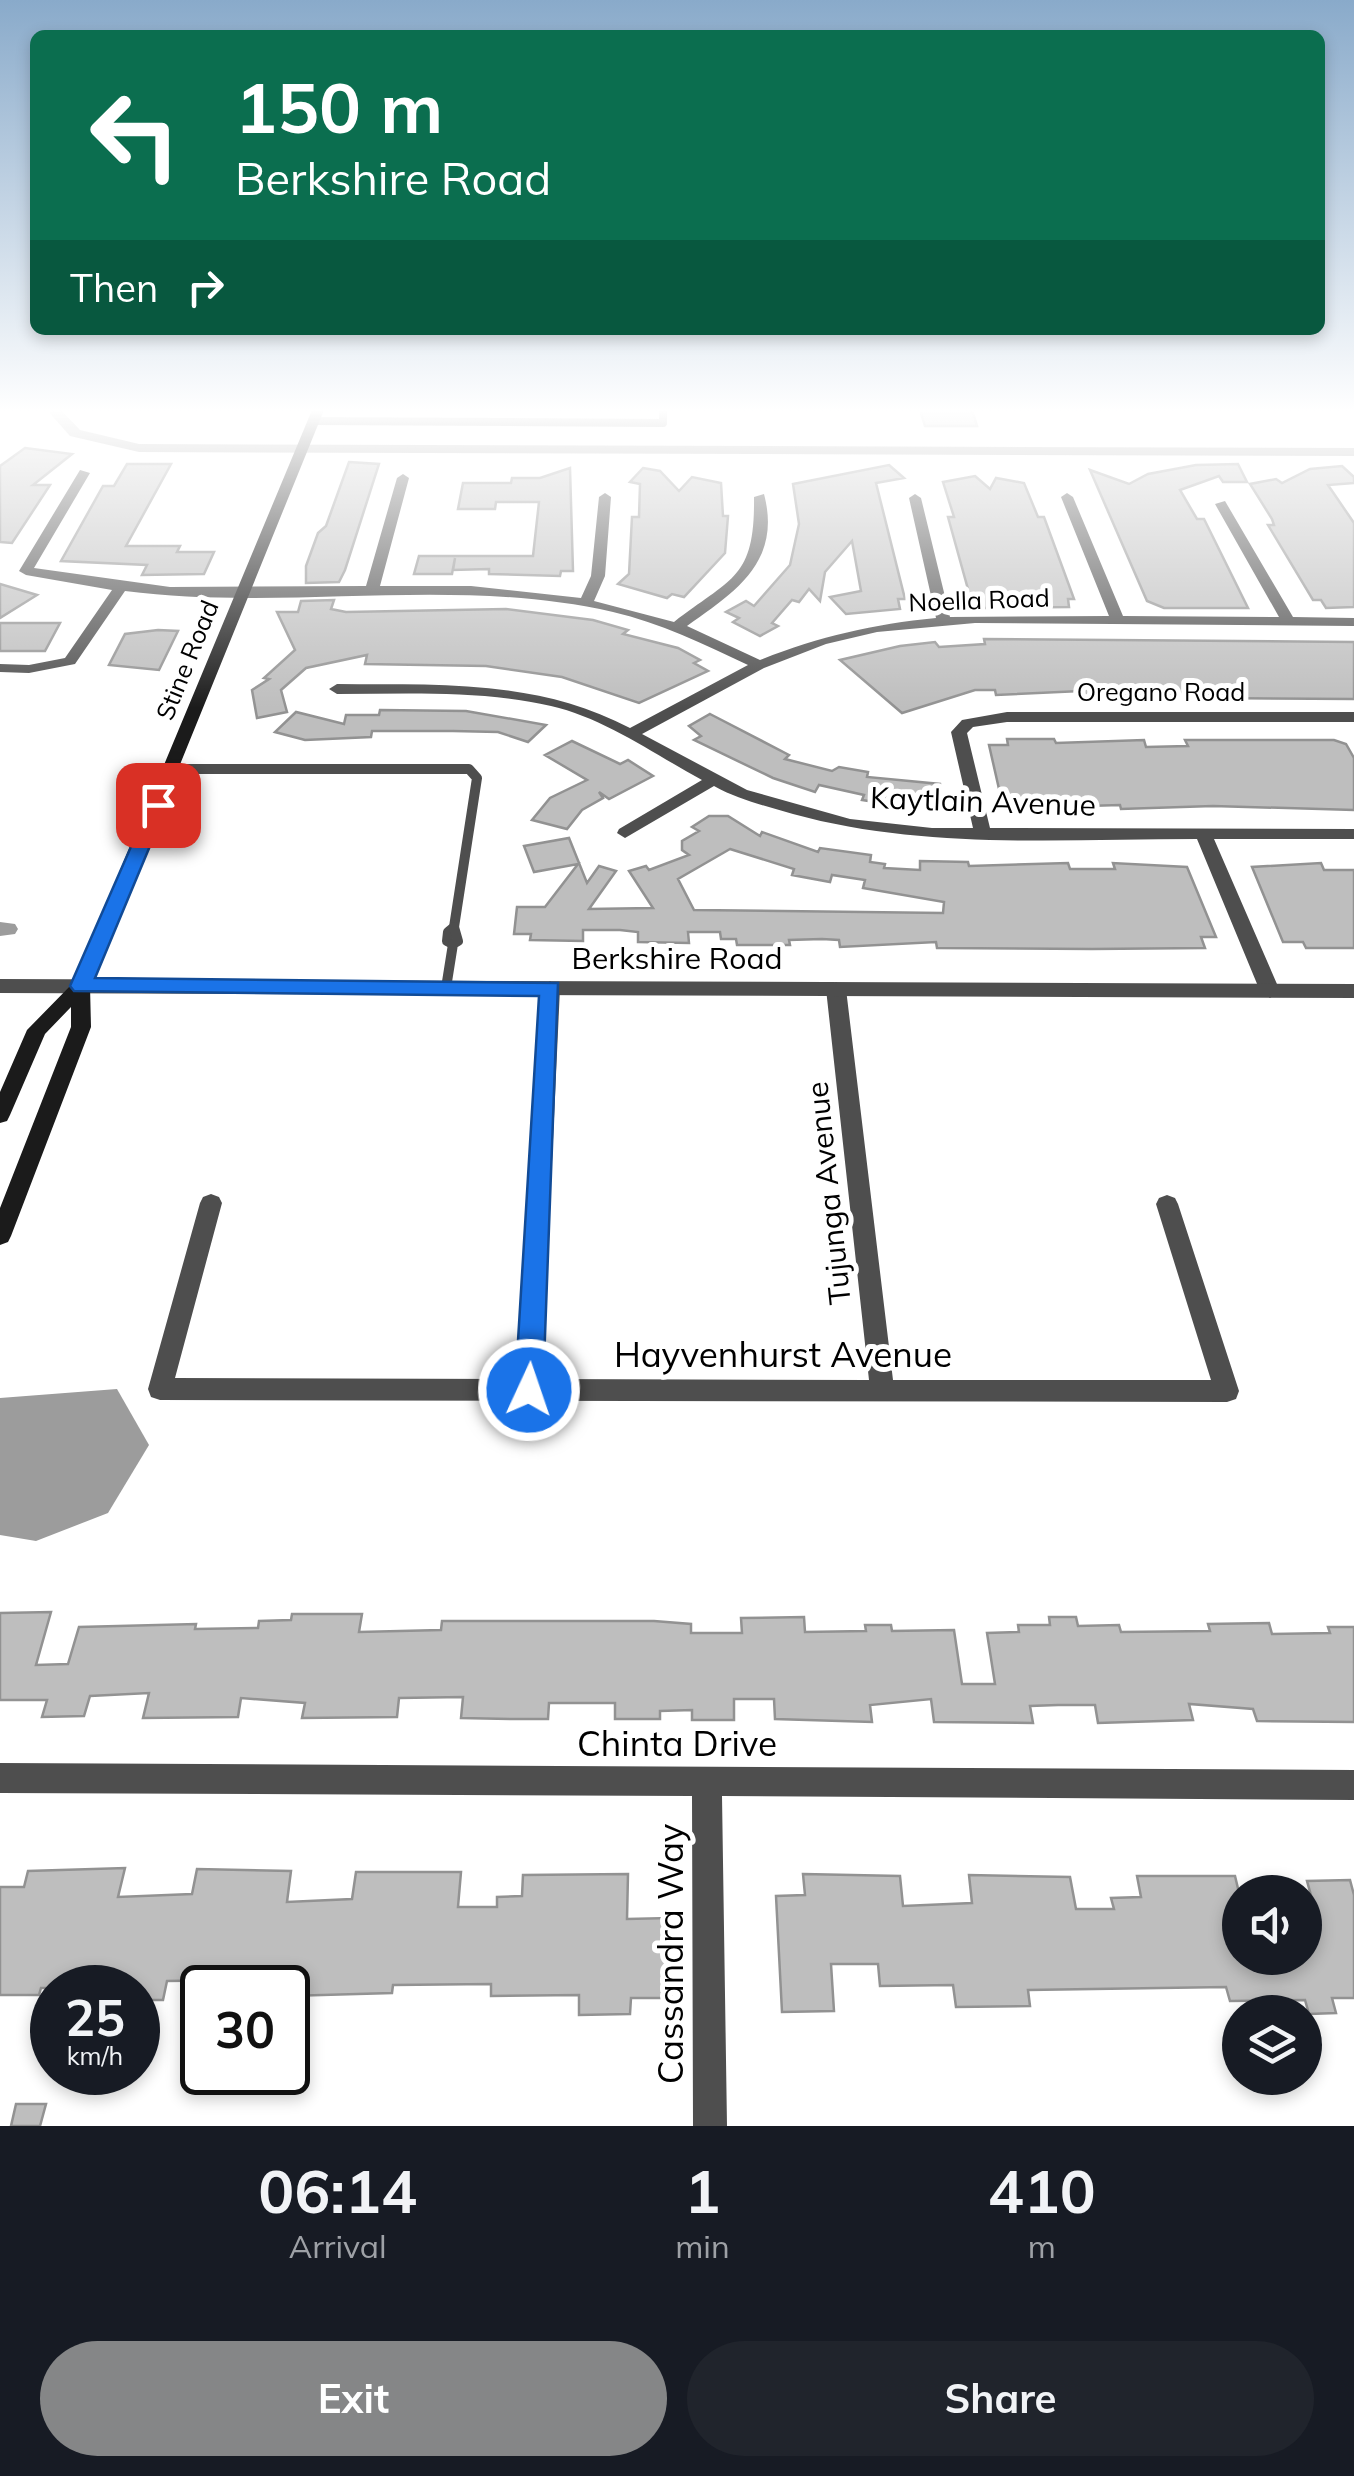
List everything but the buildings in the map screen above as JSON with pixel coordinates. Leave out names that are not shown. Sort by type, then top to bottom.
[{"type":"main road","name":"Stine Road","points":[[0,1114],[36,1030],[81,986],[279,509]]},
{"type":"main road","name":"Stine Road","points":[[0,1236],[81,1027],[81,986]]},
{"type":"street","points":[[63,509],[26,571],[120,588],[515,592],[587,600],[680,624],[758,665]]},
{"type":"street","points":[[372,591],[394,509]]},
{"type":"street","points":[[587,600],[598,576],[604,509]]},
{"type":"street","points":[[680,624],[752,566],[763,540],[761,509]]},
{"type":"street","points":[[918,509],[944,621]]},
{"type":"street","points":[[1072,509],[1117,619]]},
{"type":"street","points":[[1224,509],[1288,621]]},
{"type":"street","points":[[0,668],[29,669],[70,661],[120,588]]},
{"type":"street","name":"Noella Road","points":[[629,735],[758,665],[850,634],[944,621],[1354,622]]},
{"type":"street","name":"Kaytlain Avenue","points":[[337,689],[504,692],[578,709],[710,781],[776,807],[849,824],[983,834],[1354,834]]},
{"type":"street","name":"Oregano Road","points":[[983,834],[959,732],[968,722],[1007,717],[1354,717]]},
{"type":"street","points":[[625,834],[710,781]]},
{"type":"street","points":[[1204,834],[1270,991]]},
{"type":"street","name":"Berkshire Road","points":[[0,986],[1354,991]]},
{"type":"street","points":[[529,1390],[550,988]]},
{"type":"street","name":"Tujunga Avenue","points":[[836,989],[882,1390]]},
{"type":"street","name":"Hayvenhurst Avenue","points":[[211,1204],[160,1390],[1227,1390],[1167,1204]]},
{"type":"street","name":"Chinta Drive","points":[[0,1778],[1354,1785]]},
{"type":"street","name":"Cassandra Way","points":[[707,1782],[710,2126]]},
{"type":"lane","points":[[173,769],[469,769],[477,778],[454,927],[459,932],[452,944],[446,988]]},
{"type":"shaded area","points":[[117,1389],[149,1445],[108,1513],[36,1541],[0,1535],[0,1398]]},
{"type":"waterway","points":[[0,929],[8,929]]},
{"type":"route","points":[[158,805],[81,986],[550,988],[529,1390]]}]
